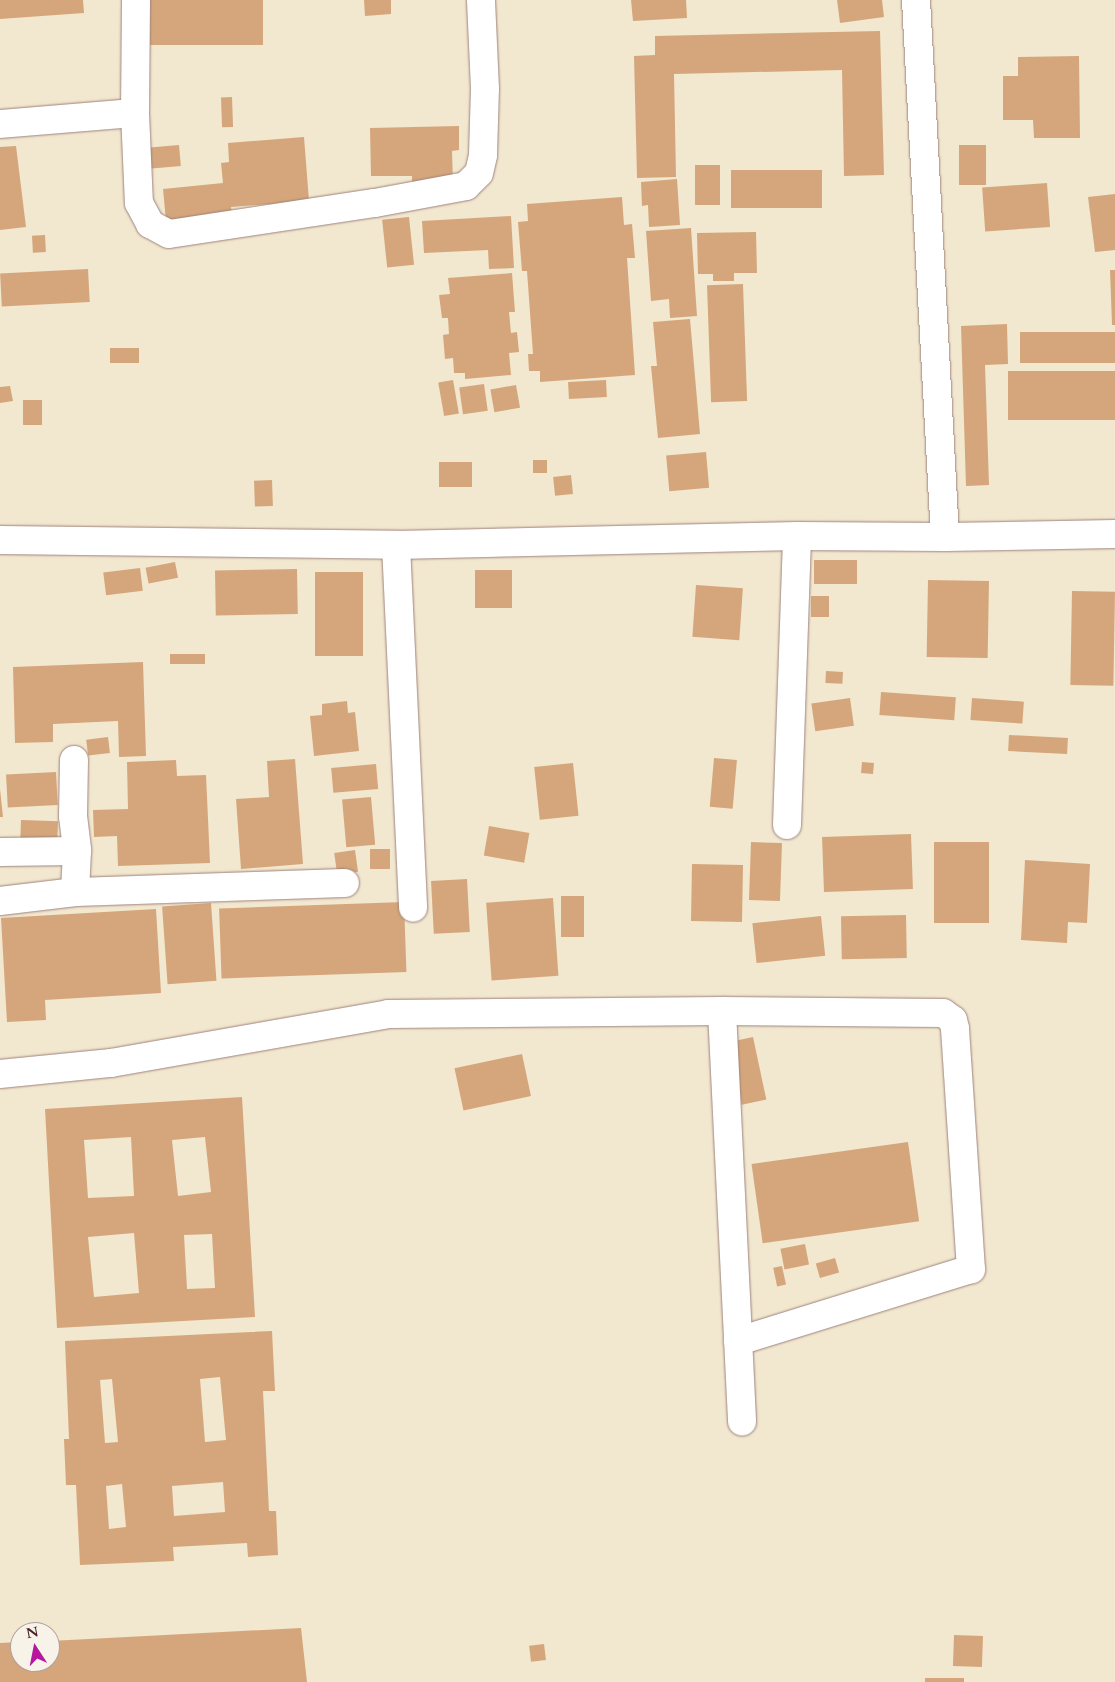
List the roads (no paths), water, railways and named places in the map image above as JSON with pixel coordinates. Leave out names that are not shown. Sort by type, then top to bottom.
[{"type":"street","points":[[136,0],[135,113],[139,203],[150,224],[169,234],[375,203],[466,186],[479,173],[483,155],[485,89],[481,0]]},
{"type":"street","points":[[916,0],[945,538]]},
{"type":"street","points":[[0,124],[135,113]]},
{"type":"street","points":[[0,540],[396,545],[797,536],[945,538],[1115,534]]},
{"type":"street","points":[[787,825],[797,536]]},
{"type":"street","points":[[396,545],[413,908]]},
{"type":"street","points":[[74,760],[73,816],[77,851],[75,892]]},
{"type":"street","points":[[0,852],[77,851]]},
{"type":"street","points":[[0,901],[75,892],[345,882]]},
{"type":"street","points":[[0,1074],[111,1063],[388,1014],[722,1011],[943,1013],[952,1020],[955,1029],[971,1269],[738,1341]]},
{"type":"street","points":[[722,1011],[742,1422]]}]
